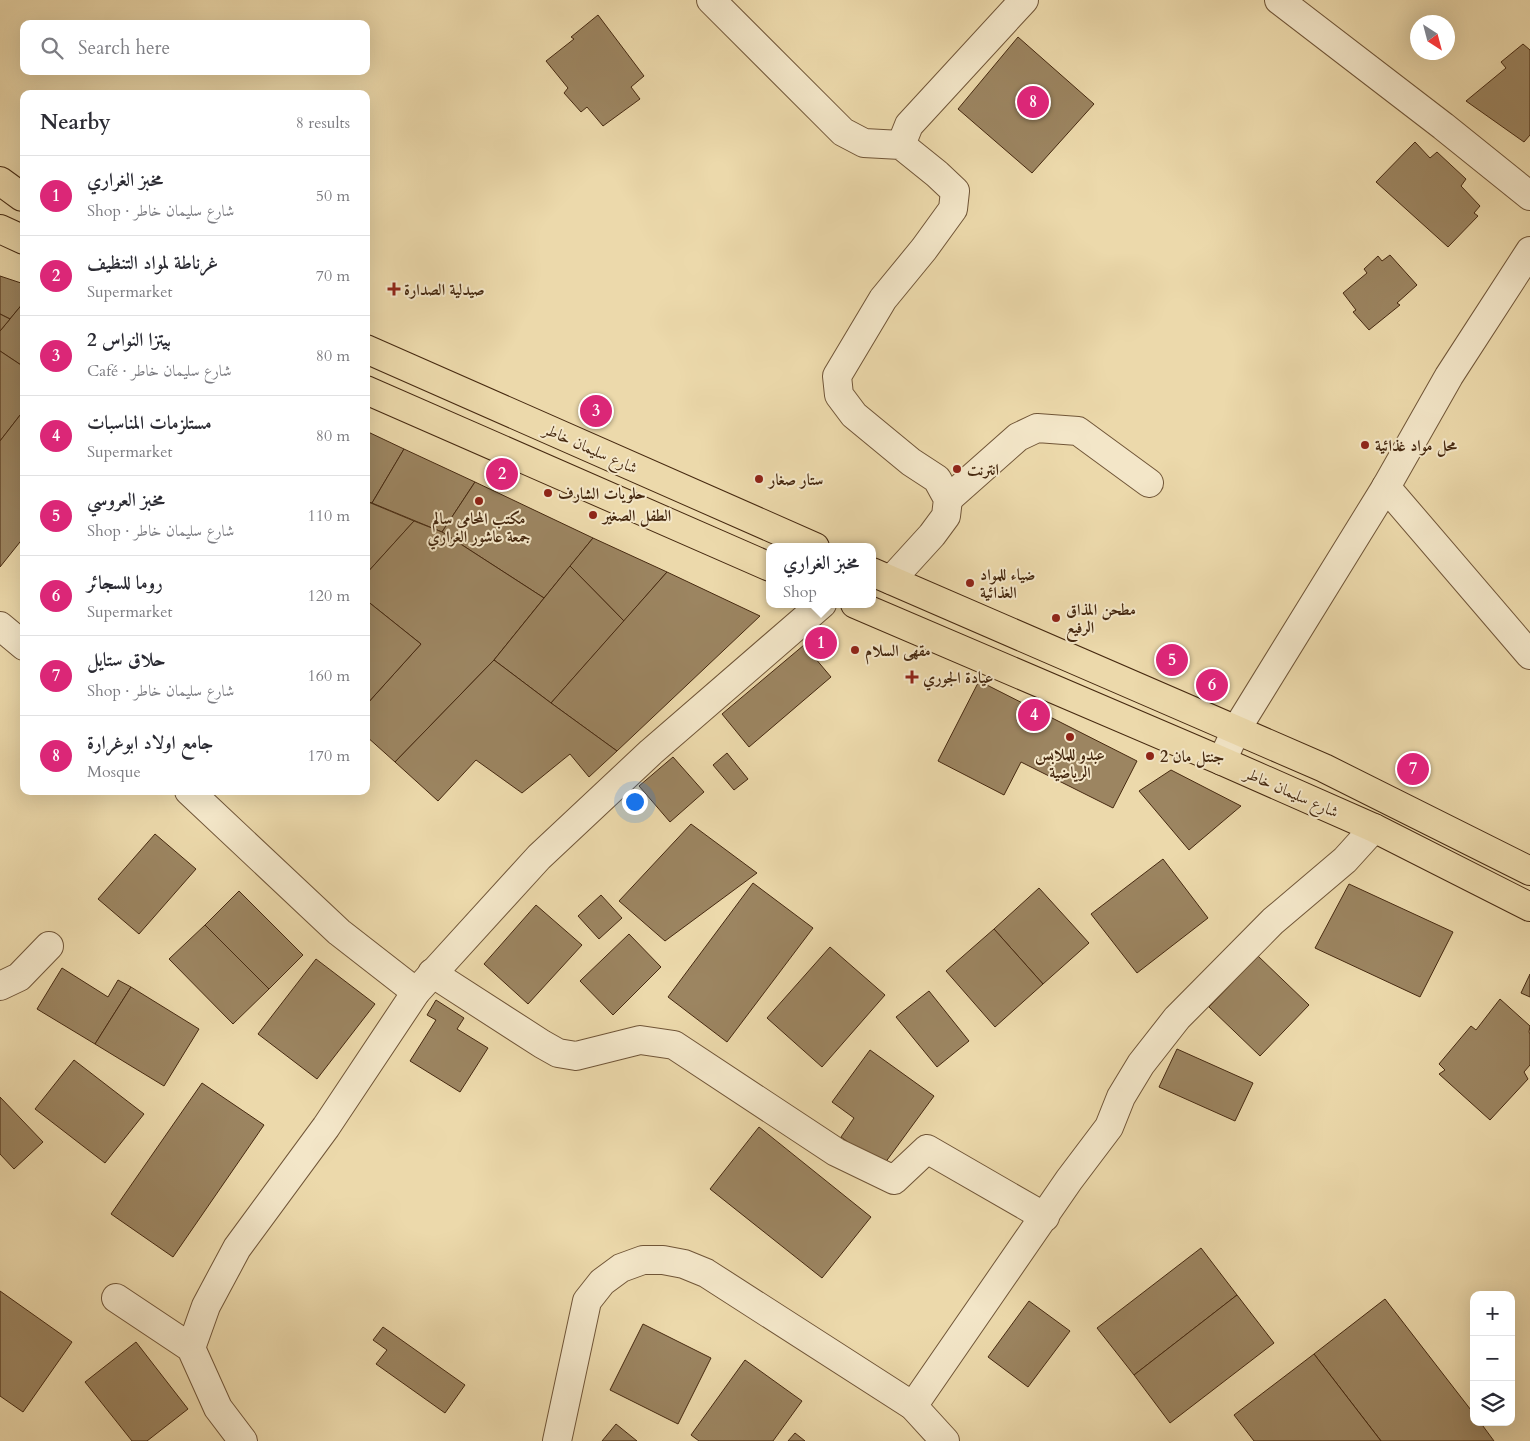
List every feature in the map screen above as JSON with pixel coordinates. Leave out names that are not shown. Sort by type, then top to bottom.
[{"type":"main road","points":[[0,181],[15,194]]},
{"type":"main road","points":[[0,229],[20,238]]},
{"type":"main road","name":"شارع سليمان خاطر","points":[[370,351],[806,543]]},
{"type":"main road","points":[[370,392],[766,565]]},
{"type":"main road","name":"شارع سليمان خاطر","points":[[882,576],[1324,768],[1530,871]]},
{"type":"main road","name":"شارع سليمان خاطر","points":[[864,608],[1374,828],[1530,907]]},
{"type":"street","points":[[711,0],[843,132],[864,143],[901,145],[937,174],[955,192],[953,209],[924,250],[883,299],[837,376],[838,395],[854,415],[911,462],[937,479],[948,499],[946,516],[932,535],[882,576]]},
{"type":"street","points":[[901,145],[909,125],[1024,0]]},
{"type":"street","points":[[1279,0],[1443,126],[1530,196]]},
{"type":"street","points":[[1222,761],[1236,730],[1386,487],[1449,376],[1530,251]]},
{"type":"street","points":[[948,499],[1018,437],[1037,428],[1078,431],[1149,483]]},
{"type":"street","points":[[1386,487],[1530,655]]},
{"type":"street","points":[[191,1348],[206,1306],[237,1248],[326,1127],[424,983],[539,857],[651,752],[817,608]]},
{"type":"street","points":[[0,626],[20,643]]},
{"type":"street","points":[[193,795],[339,932],[424,983],[558,1052],[576,1056],[640,1040],[674,1045],[836,1152],[894,1180],[927,1149],[1045,1217]]},
{"type":"street","points":[[913,1406],[1069,1180],[1109,1127],[1121,1097],[1141,1064],[1177,1018],[1274,921],[1345,860],[1374,828]]},
{"type":"street","points":[[0,986],[19,977],[49,946]]},
{"type":"street","points":[[557,1441],[587,1301],[602,1282],[621,1268],[643,1260],[663,1260],[684,1264],[706,1273],[913,1406],[945,1441]]},
{"type":"street","points":[[116,1298],[191,1348],[218,1408],[243,1441]]},
{"type":"building","points":[[598,15],[644,76],[631,87],[640,99],[603,126],[587,107],[581,112],[564,93],[568,88],[546,61],[574,39],[571,37]]},
{"type":"building","points":[[1018,37],[1094,104],[1032,173],[958,109]]},
{"type":"building","points":[[1523,44],[1530,50],[1530,135],[1524,142],[1466,101],[1506,68],[1501,62]]},
{"type":"building","points":[[1415,142],[1430,158],[1437,152],[1466,179],[1461,186],[1480,206],[1474,213],[1478,216],[1448,247],[1376,182]]},
{"type":"building","points":[[1390,255],[1417,285],[1397,303],[1400,305],[1369,330],[1353,312],[1356,310],[1343,293],[1367,273],[1364,269],[1378,256],[1382,261]]},
{"type":"building","points":[[0,276],[20,283],[20,307],[10,319],[0,314]]},
{"type":"building","points":[[20,307],[20,364],[0,351],[0,331]]},
{"type":"building","points":[[0,314],[10,319],[0,331]]},
{"type":"building","points":[[0,351],[20,364],[20,415],[0,441]]},
{"type":"building","points":[[20,415],[20,542],[0,567],[0,441]]},
{"type":"building","points":[[370,433],[404,449],[372,503],[370,502]]},
{"type":"building","points":[[404,449],[475,482],[442,532],[372,503]]},
{"type":"building","points":[[475,482],[593,538],[544,598],[442,532]]},
{"type":"building","points":[[370,503],[414,521],[370,570]]},
{"type":"building","points":[[414,521],[442,532],[544,598],[494,660],[395,762],[370,740],[370,701],[421,644],[370,603],[370,570]]},
{"type":"building","points":[[593,538],[667,572],[624,621],[570,566]]},
{"type":"building","points":[[570,566],[624,621],[551,703],[494,660]]},
{"type":"building","points":[[667,572],[760,616],[617,751],[551,703]]},
{"type":"building","points":[[370,603],[421,644],[370,701]]},
{"type":"building","points":[[804,645],[831,677],[749,747],[722,714]]},
{"type":"building","points":[[494,660],[617,751],[589,777],[570,754],[522,793],[476,760],[438,801],[395,762]]},
{"type":"building","points":[[979,681],[1137,761],[1113,808],[1021,762],[1004,795],[938,761]]},
{"type":"building","points":[[727,753],[748,779],[734,790],[713,765]]},
{"type":"building","points":[[673,757],[704,792],[670,822],[639,786]]},
{"type":"building","points":[[1171,770],[1241,806],[1189,850],[1139,791]]},
{"type":"building","points":[[691,824],[757,873],[665,941],[619,901]]},
{"type":"building","points":[[155,834],[196,869],[139,934],[98,899]]},
{"type":"building","points":[[1163,859],[1208,918],[1137,973],[1091,914]]},
{"type":"building","points":[[753,883],[813,928],[727,1042],[668,997]]},
{"type":"building","points":[[1349,884],[1453,932],[1420,997],[1315,948]]},
{"type":"building","points":[[1039,888],[1089,943],[1043,984],[994,929]]},
{"type":"building","points":[[239,891],[303,955],[269,989],[205,925]]},
{"type":"building","points":[[601,895],[622,918],[599,939],[578,916]]},
{"type":"building","points":[[536,905],[582,945],[528,1004],[484,964]]},
{"type":"building","points":[[205,925],[269,989],[233,1024],[169,959]]},
{"type":"building","points":[[994,929],[1043,984],[995,1027],[946,971]]},
{"type":"building","points":[[629,934],[661,967],[613,1015],[580,981]]},
{"type":"building","points":[[830,947],[885,995],[822,1067],[767,1018]]},
{"type":"building","points":[[1258,956],[1309,1005],[1260,1056],[1209,1007]]},
{"type":"building","points":[[316,959],[375,1004],[317,1079],[258,1034]]},
{"type":"building","points":[[62,968],[108,997],[118,980],[131,987],[95,1044],[37,1009]]},
{"type":"building","points":[[1530,974],[1530,997],[1521,993]]},
{"type":"building","points":[[131,987],[199,1029],[164,1086],[95,1044]]},
{"type":"building","points":[[929,991],[969,1041],[937,1067],[896,1017]]},
{"type":"building","points":[[1500,999],[1530,1026],[1530,1065],[1524,1072],[1528,1079],[1490,1120],[1439,1074],[1445,1070],[1439,1064],[1471,1026],[1476,1030]]},
{"type":"building","points":[[436,1000],[464,1018],[457,1029],[488,1048],[460,1092],[410,1061],[436,1020],[427,1015]]},
{"type":"building","points":[[1177,1049],[1253,1083],[1235,1121],[1159,1087]]},
{"type":"building","points":[[870,1050],[934,1096],[882,1167],[841,1137],[854,1118],[832,1102]]},
{"type":"building","points":[[74,1060],[144,1114],[105,1163],[35,1109]]},
{"type":"building","points":[[202,1083],[264,1125],[173,1257],[111,1214]]},
{"type":"building","points":[[0,1097],[43,1142],[14,1169],[0,1154]]},
{"type":"building","points":[[759,1127],[871,1217],[822,1278],[710,1189]]},
{"type":"building","points":[[1201,1248],[1237,1295],[1134,1375],[1097,1328]]},
{"type":"building","points":[[0,1291],[72,1342],[23,1412],[0,1396]]},
{"type":"building","points":[[1237,1295],[1274,1343],[1170,1423],[1134,1375]]},
{"type":"building","points":[[1385,1299],[1470,1409],[1470,1426],[1483,1426],[1494,1441],[1381,1441],[1314,1354]]},
{"type":"building","points":[[1029,1301],[1070,1331],[1028,1387],[988,1357]]},
{"type":"building","points":[[643,1324],[711,1358],[678,1424],[610,1390]]},
{"type":"building","points":[[383,1327],[465,1385],[445,1413],[376,1364],[387,1350],[373,1340]]},
{"type":"building","points":[[136,1342],[188,1409],[147,1441],[132,1441],[85,1382]]},
{"type":"building","points":[[1314,1354],[1381,1441],[1254,1441],[1234,1415]]},
{"type":"building","points":[[745,1360],[802,1401],[773,1441],[699,1441],[691,1435]]},
{"type":"building","points":[[616,1424],[637,1441],[602,1441]]},
{"type":"building","points":[[795,1433],[805,1441],[788,1441]]},
{"type":"place","name":"جامع اولاد ابوغرارة","points":[[1033,102]]},
{"type":"place","name":"صيدلية الصدارة","points":[[394,289]]},
{"type":"place","name":"بيتزا النواس 2","points":[[596,411]]},
{"type":"place","name":"محل مواد غذائية","points":[[1365,445]]},
{"type":"place","name":"انترنت","points":[[957,469]]},
{"type":"place","name":"غرناطة لمواد التنظيف","points":[[502,474]]},
{"type":"place","name":"ستار صغار","points":[[759,479]]},
{"type":"place","name":"حلويات الشارف","points":[[548,493]]},
{"type":"place","name":"مكتب المحامي سالم جمعة عاشور الغراري","points":[[479,501]]},
{"type":"place","name":"الطفل الصغير","points":[[593,515]]},
{"type":"place","name":"ضياء للمواد الغذائية","points":[[970,583]]},
{"type":"place","name":"مطحن المذاق الرفيع","points":[[1056,618]]},
{"type":"place","name":"مخبز الغراري","points":[[821,643]]},
{"type":"place","name":"مقهى السلام","points":[[855,650]]},
{"type":"place","name":"مخبز العروسي","points":[[1172,660]]},
{"type":"place","name":"عيادة الجوري","points":[[912,677]]},
{"type":"place","name":"روما للسجائر","points":[[1212,685]]},
{"type":"place","name":"مستلزمات المناسبات","points":[[1034,715]]},
{"type":"place","name":"عبدو للملابس الرياضية","points":[[1070,737]]},
{"type":"place","name":"جنتل مان 2","points":[[1150,756]]},
{"type":"place","name":"حلاق ستايل","points":[[1413,769]]}]
